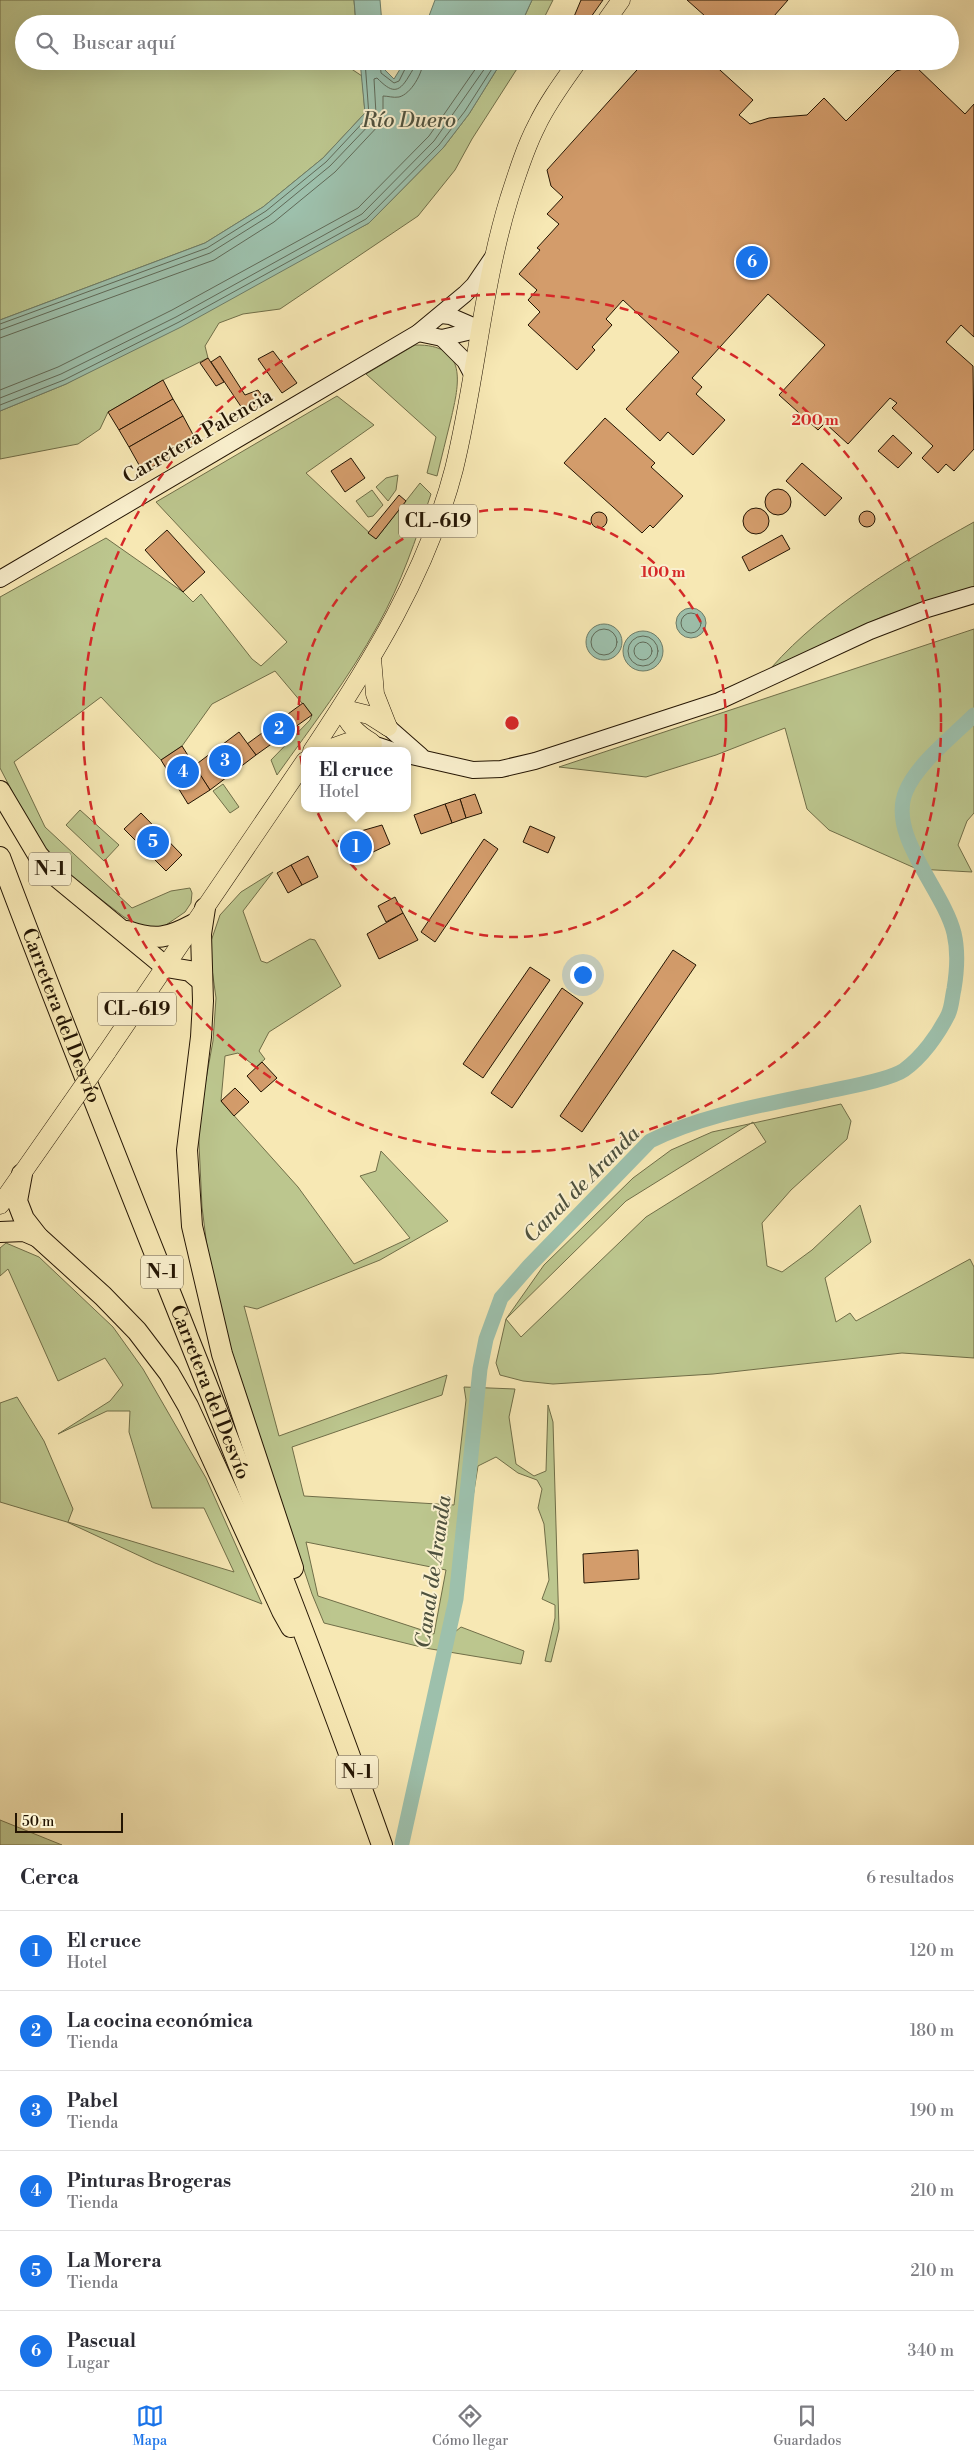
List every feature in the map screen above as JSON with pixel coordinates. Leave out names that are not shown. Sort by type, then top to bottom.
[{"type":"highway","name":"N-1","points":[[0,791],[38,855],[57,877],[166,967],[190,971],[202,981]]},
{"type":"highway","name":"Carretera del Desvío","points":[[0,857],[62,1022],[328,1693],[382,1845]]},
{"type":"highway","points":[[120,929],[151,938],[172,935],[200,916]]},
{"type":"highway","name":"N-1","points":[[200,916],[201,1037],[187,1150],[192,1226],[222,1354],[296,1579],[328,1693]]},
{"type":"highway","points":[[22,1174],[17,1201],[24,1219],[38,1236]]},
{"type":"highway","points":[[0,1232],[24,1231],[38,1236]]},
{"type":"highway","name":"N-1","points":[[38,1236],[110,1303],[137,1332],[169,1373],[188,1406],[282,1611],[328,1693]]},
{"type":"main road","points":[[610,15],[621,0]]},
{"type":"main road","name":"CL-619","points":[[315,747],[372,658],[408,594],[432,539],[454,468],[493,257],[518,171],[536,126],[552,98],[572,70]]},
{"type":"main road","points":[[372,658],[375,694],[380,712],[388,727]]},
{"type":"main road","points":[[341,708],[369,715],[388,727]]},
{"type":"main road","points":[[341,708],[347,722],[357,733],[373,744]]},
{"type":"main road","points":[[334,747],[348,742],[373,744]]},
{"type":"main road","name":"CL-619","points":[[0,1205],[166,967],[301,768]]},
{"type":"street","name":"Carretera Palencia","points":[[0,579],[418,333],[474,285],[493,257]]},
{"type":"street","points":[[440,315],[450,316],[480,329]]},
{"type":"street","points":[[418,333],[442,338],[480,329]]},
{"type":"street","points":[[442,338],[465,361],[472,374]]},
{"type":"street","points":[[411,756],[473,770],[501,769],[535,761],[719,701],[870,631],[928,609],[974,595]]},
{"type":"street","points":[[388,727],[409,747]]},
{"type":"street","points":[[373,744],[382,747]]},
{"type":"street","points":[[411,749],[424,759]]},
{"type":"green space","points":[[0,0],[354,0],[355,15],[15,15],[15,70],[353,70],[362,76],[365,113],[323,158],[263,207],[205,243],[0,320]]},
{"type":"green space","points":[[532,0],[553,0],[546,15],[525,15]]},
{"type":"green space","points":[[496,70],[516,70],[472,139],[455,170],[418,216],[280,309],[243,314],[219,323],[205,346],[208,358],[163,380],[108,412],[100,429],[78,444],[0,459],[0,411],[66,384],[369,223],[443,148],[469,114]]},
{"type":"green space","points":[[415,345],[432,346],[445,351],[452,359],[456,368],[456,393],[437,476],[427,473],[436,437],[366,374]]},
{"type":"green space","points":[[337,396],[374,425],[306,473],[376,539],[420,483],[431,494],[401,577],[378,625],[343,683],[277,775],[271,760],[310,720],[312,715],[275,671],[212,704],[182,746],[161,760],[101,697],[14,762],[45,827],[132,908],[171,891],[190,888],[192,893],[191,903],[185,912],[163,927],[147,929],[124,917],[63,870],[39,843],[0,768],[0,597],[106,538],[183,592],[193,602],[201,594],[252,659],[261,666],[287,642],[156,502]]},
{"type":"green space","points":[[398,475],[396,490],[388,501],[376,487],[386,478]]},
{"type":"green space","points":[[372,490],[383,505],[373,516],[368,517],[356,501]]},
{"type":"green space","points":[[974,522],[974,588],[884,616],[771,668],[840,605],[893,569]]},
{"type":"green space","points":[[974,629],[974,813],[967,821],[958,845],[972,872],[917,869],[829,830],[807,809],[785,728],[716,755],[646,777],[559,767]]},
{"type":"green space","points":[[223,784],[239,807],[230,813],[213,791]]},
{"type":"green space","points":[[80,810],[119,845],[104,861],[66,825]]},
{"type":"green space","points":[[273,872],[243,911],[261,961],[267,963],[310,939],[315,940],[341,986],[269,1032],[259,1051],[265,1059],[256,1067],[238,1053],[225,1056],[221,1101],[298,1187],[354,1264],[410,1238],[360,1176],[376,1171],[381,1151],[448,1221],[380,1260],[257,1309],[244,1306],[279,1436],[447,1375],[442,1395],[292,1447],[304,1496],[454,1505],[466,1400],[464,1387],[515,1389],[509,1417],[516,1464],[534,1476],[546,1471],[548,1405],[553,1422],[559,1629],[551,1662],[545,1661],[555,1618],[555,1605],[542,1599],[549,1580],[544,1524],[538,1508],[542,1489],[537,1480],[518,1473],[496,1457],[478,1466],[472,1503],[465,1575],[450,1636],[461,1627],[524,1651],[521,1664],[425,1648],[324,1623],[312,1594],[226,1334],[208,1255],[202,1207],[198,1123],[213,1041],[216,998],[209,947],[220,915],[241,892]],"holes":[[[306,1542],[446,1570],[434,1634],[318,1596]]]},
{"type":"green space","points":[[841,1104],[851,1121],[847,1139],[791,1190],[762,1223],[767,1266],[782,1272],[812,1250],[860,1205],[871,1242],[825,1278],[836,1322],[850,1313],[856,1321],[970,1259],[974,1267],[974,1358],[902,1353],[713,1374],[553,1384],[523,1381],[500,1375],[496,1363],[506,1319],[521,1337],[646,1217],[766,1142],[754,1123]]},
{"type":"green space","points":[[750,1124],[626,1201],[506,1319],[544,1265],[633,1178],[671,1150],[712,1132]]},
{"type":"green space","points":[[6,1243],[39,1257],[113,1327],[143,1369],[206,1478],[262,1604],[155,1563],[67,1522],[0,1502],[0,1403],[17,1397],[44,1441],[73,1509],[68,1522],[234,1572],[204,1508],[152,1508],[129,1432],[130,1411],[107,1411],[58,1434],[110,1401],[123,1385],[105,1358],[58,1381],[8,1269],[0,1276],[0,1248]]},
{"type":"green space","points":[[0,1820],[62,1845],[0,1845]]},
{"type":"water","points":[[354,0],[380,0],[381,15],[355,15]]},
{"type":"water","points":[[435,0],[532,0],[525,15],[429,15]]},
{"type":"water","name":"Río Duero","points":[[361,70],[385,70],[394,79],[400,70],[496,70],[469,114],[443,148],[369,223],[181,327],[66,384],[0,411],[0,320],[205,243],[263,207],[323,158],[365,113]]},
{"type":"water","points":[[691,608],[702,612],[706,623],[702,634],[691,638],[680,634],[676,623],[680,612]]},
{"type":"water","points":[[604,624],[617,629],[622,642],[617,655],[604,660],[591,655],[586,642],[591,629]]},
{"type":"water","points":[[643,631],[657,637],[663,651],[657,665],[643,671],[629,665],[623,651],[629,637]]},
{"type":"building","points":[[581,0],[603,0],[592,15],[575,15]]},
{"type":"building","points":[[687,0],[788,0],[775,15],[704,15]]},
{"type":"building","points":[[637,70],[720,70],[753,100],[739,115],[750,124],[769,118],[807,115],[824,98],[846,121],[896,71],[900,70],[919,70],[965,114],[974,104],[974,337],[961,325],[946,342],[973,366],[974,449],[954,471],[946,464],[938,473],[922,458],[933,446],[892,408],[897,403],[890,398],[848,444],[825,423],[818,430],[779,395],[825,345],[768,294],[692,378],[702,387],[696,394],[725,420],[693,455],[668,432],[660,441],[626,409],[679,352],[623,300],[606,319],[612,325],[592,347],[595,350],[577,370],[528,325],[540,312],[528,300],[537,290],[519,274],[540,250],[537,248],[559,224],[547,214],[563,197],[551,186],[547,170]]},
{"type":"building","points":[[273,351],[297,383],[282,393],[258,359]]},
{"type":"building","points":[[220,356],[245,395],[258,390],[266,401],[246,414],[211,362]]},
{"type":"building","points":[[208,358],[224,382],[216,386],[200,363]]},
{"type":"building","points":[[163,380],[173,399],[119,430],[108,412]]},
{"type":"building","points":[[173,399],[183,416],[129,447],[119,430]]},
{"type":"building","points":[[183,416],[197,442],[143,472],[129,447]]},
{"type":"building","points":[[605,418],[655,463],[651,467],[683,496],[653,528],[650,525],[642,533],[564,463]]},
{"type":"building","points":[[893,435],[912,453],[898,468],[878,451]]},
{"type":"building","points":[[351,458],[365,478],[345,492],[331,471]]},
{"type":"building","points":[[802,463],[842,498],[825,516],[786,481]]},
{"type":"building","points":[[778,489],[787,493],[791,502],[787,511],[778,515],[769,511],[765,502],[769,493]]},
{"type":"building","points":[[399,495],[406,501],[376,539],[368,533]]},
{"type":"building","points":[[756,508],[765,512],[769,521],[765,530],[756,534],[747,530],[743,521],[747,512]]},
{"type":"building","points":[[867,511],[873,513],[875,519],[873,525],[867,527],[861,525],[859,519],[861,513]]},
{"type":"building","points":[[599,512],[605,514],[607,520],[605,526],[599,528],[593,526],[591,520],[593,514]]},
{"type":"building","points":[[167,530],[205,572],[183,592],[145,550]]},
{"type":"building","points":[[782,535],[790,549],[749,571],[742,557]]},
{"type":"building","points":[[303,703],[312,715],[256,755],[247,744]]},
{"type":"building","points":[[239,732],[256,755],[210,790],[194,766]]},
{"type":"building","points":[[182,746],[210,790],[188,804],[161,760]]},
{"type":"building","points":[[475,794],[482,813],[466,818],[460,799]]},
{"type":"building","points":[[460,799],[466,818],[452,823],[445,804]]},
{"type":"building","points":[[445,804],[452,823],[421,834],[414,815]]},
{"type":"building","points":[[141,813],[182,855],[166,871],[124,829]]},
{"type":"building","points":[[382,825],[390,844],[373,852],[361,831]]},
{"type":"building","points":[[530,826],[555,837],[548,853],[523,842]]},
{"type":"building","points":[[361,831],[373,852],[352,861],[338,841]]},
{"type":"building","points":[[484,839],[498,849],[435,942],[421,932]]},
{"type":"building","points":[[308,856],[318,877],[302,885],[291,865]]},
{"type":"building","points":[[291,865],[302,885],[288,893],[277,873]]},
{"type":"building","points":[[395,897],[403,913],[386,922],[378,906]]},
{"type":"building","points":[[403,913],[418,940],[379,959],[367,934]]},
{"type":"building","points":[[673,950],[696,965],[582,1132],[560,1116]]},
{"type":"building","points":[[530,967],[550,980],[483,1078],[463,1064]]},
{"type":"building","points":[[562,988],[583,1003],[512,1108],[491,1093]]},
{"type":"building","points":[[262,1062],[277,1078],[261,1092],[247,1076]]},
{"type":"building","points":[[235,1088],[249,1102],[234,1116],[221,1101]]},
{"type":"building","points":[[638,1550],[639,1579],[584,1583],[583,1554]]},
{"type":"waterway","name":"Canal de Aranda","points":[[402,1843],[456,1599],[480,1369],[486,1339],[501,1298],[529,1266],[650,1141],[713,1117],[866,1083],[897,1074],[917,1059],[929,1045],[944,1023],[950,1009],[956,975],[956,946],[948,916],[910,844],[904,826],[902,808],[906,791],[918,771],[974,715]]},
{"type":"place","name":"Pascual","points":[[752,262]]},
{"type":"place","name":"La cocina económica","points":[[279,729]]},
{"type":"place","name":"Pabel","points":[[225,761]]},
{"type":"place","name":"Pinturas Brogeras","points":[[183,772]]},
{"type":"place","name":"La Morera","points":[[153,842]]},
{"type":"place","name":"El cruce","points":[[356,847]]}]
